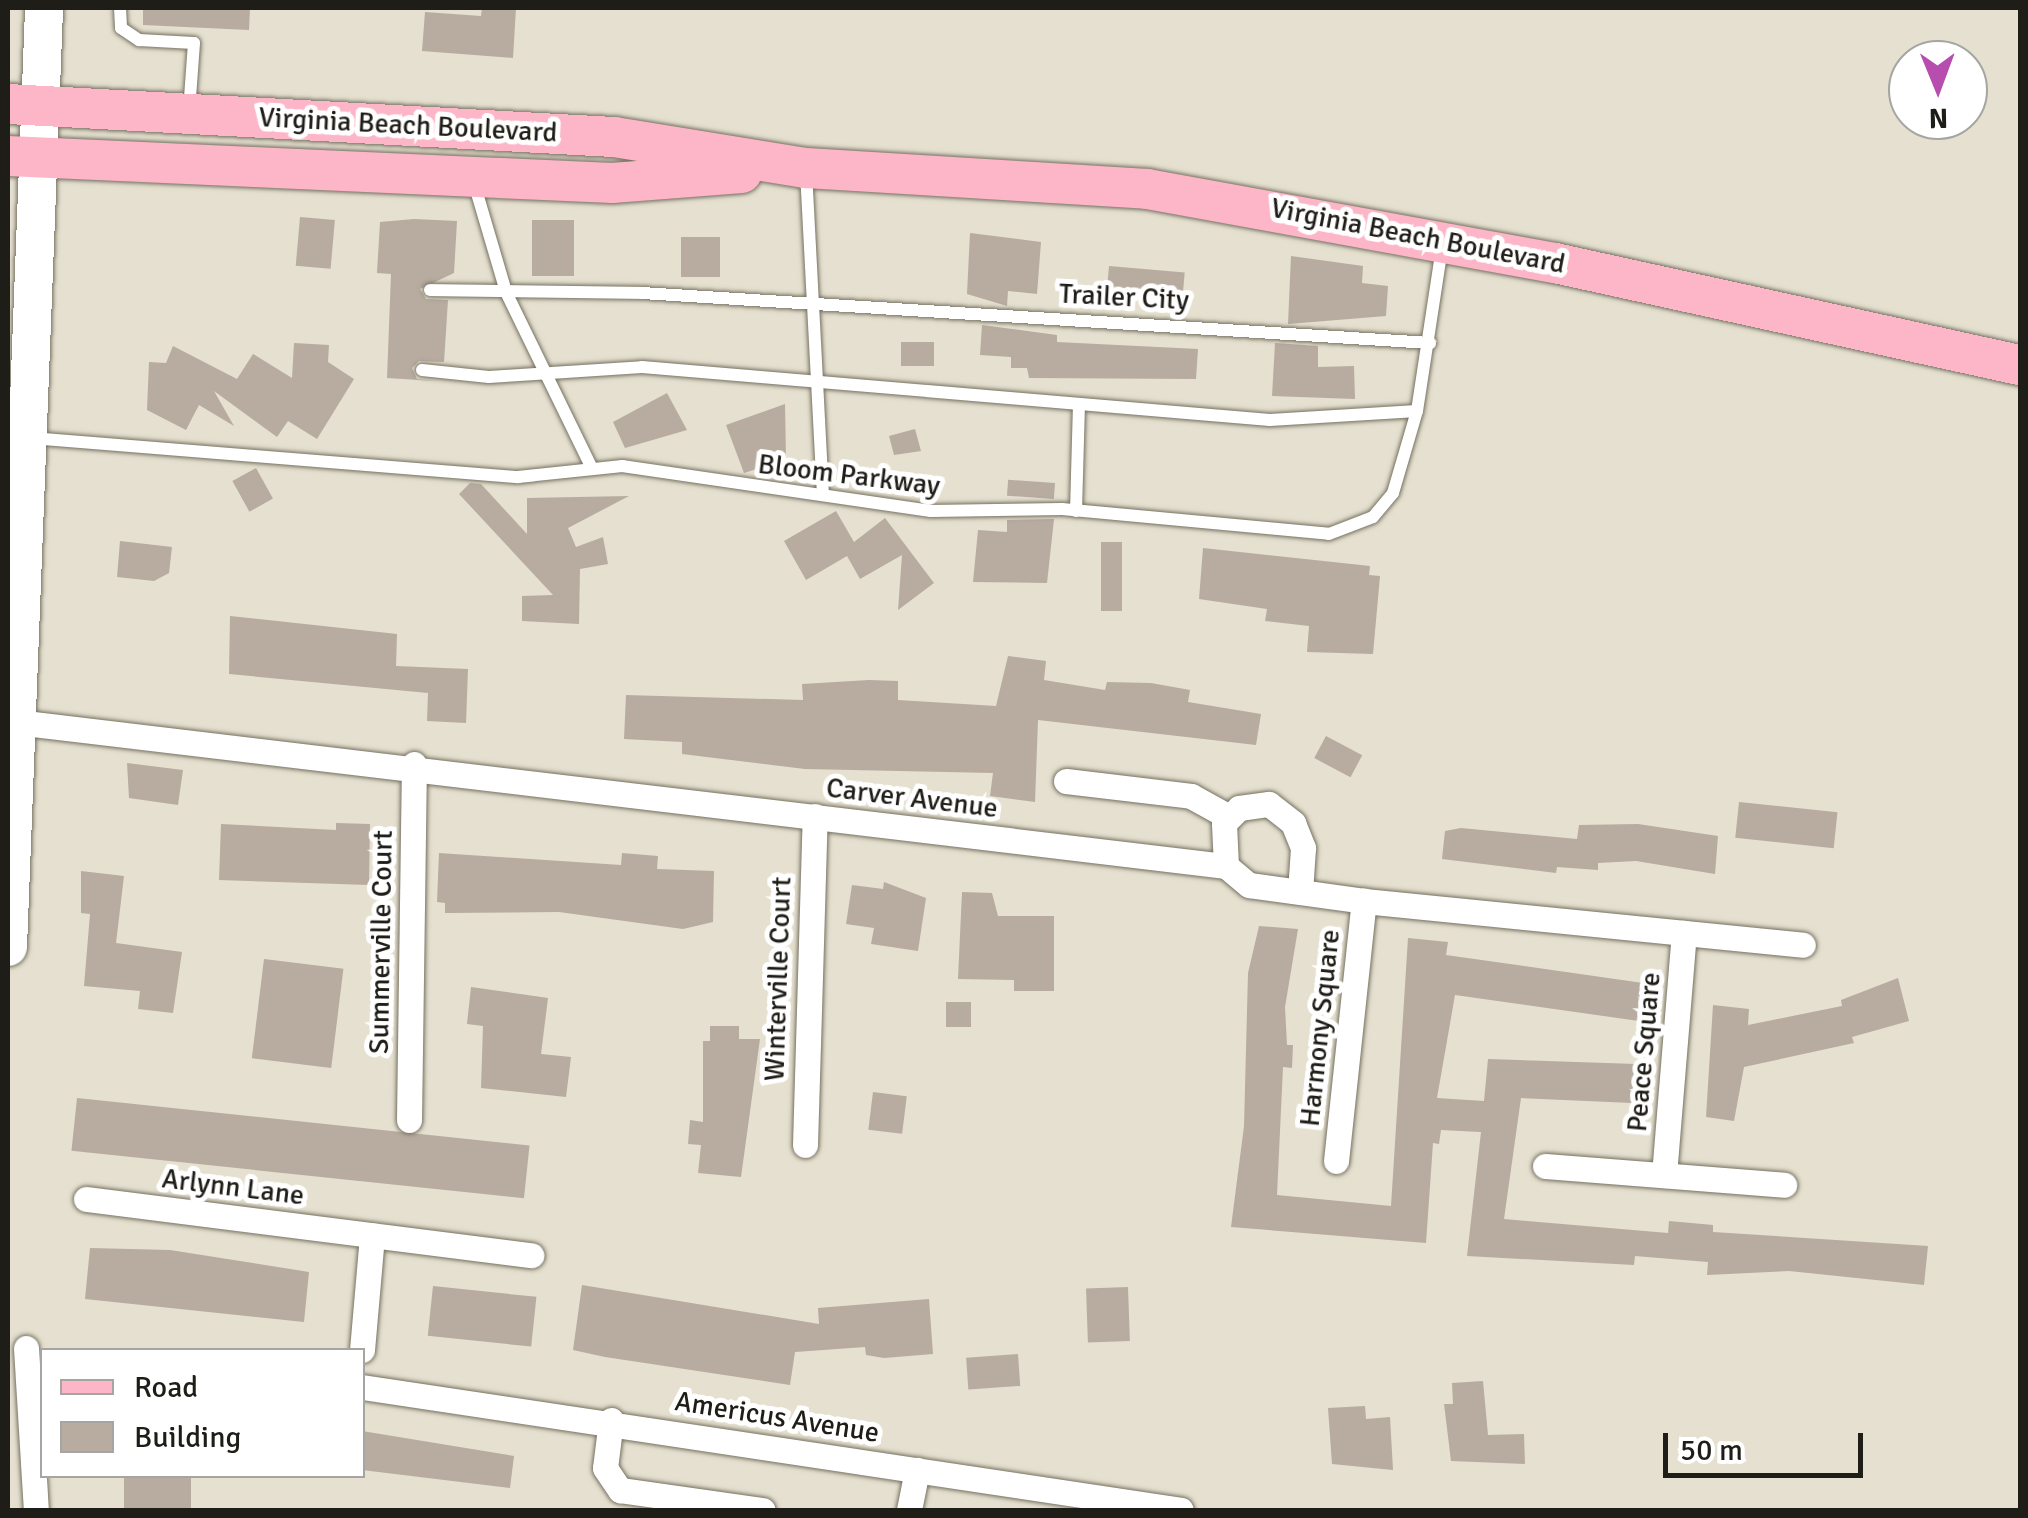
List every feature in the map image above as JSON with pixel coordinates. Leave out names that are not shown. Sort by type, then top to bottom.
[{"type":"main road","points":[[8,947],[28,437],[23,105],[44,8]]},
{"type":"main road","name":"Virginia Beach Boulevard","points":[[23,105],[614,136],[806,168],[1147,189],[1443,241],[2020,366]]},
{"type":"main road","name":"Virginia Beach Boulevard","points":[[22,156],[612,183],[806,168]]},
{"type":"street","name":"Carver Avenue","points":[[15,722],[414,764],[1226,866],[1249,885],[1364,901],[1803,944]]},
{"type":"street","name":"Summerville Court","points":[[409,1120],[414,764]]},
{"type":"street","points":[[1066,781],[1191,796],[1229,816]]},
{"type":"street","points":[[1226,866],[1220,833],[1229,816],[1254,803],[1284,811],[1303,848],[1300,892]]},
{"type":"street","name":"Winterville Court","points":[[805,1144],[815,816]]},
{"type":"street","name":"Harmony Square","points":[[1336,1162],[1364,901]]},
{"type":"street","name":"Peace Square","points":[[1664,1175],[1684,933]]},
{"type":"street","points":[[1545,1166],[1784,1184]]},
{"type":"street","name":"Arlynn Lane","points":[[86,1199],[531,1254]]},
{"type":"street","points":[[362,1348],[372,1235]]},
{"type":"street","points":[[26,1345],[36,1510]]},
{"type":"street","name":"Americus Avenue","points":[[365,1387],[610,1420],[1182,1510]]},
{"type":"street","points":[[610,1420],[610,1481],[649,1494],[762,1510]]},
{"type":"street","points":[[909,1510],[917,1470]]},
{"type":"lane","points":[[120,8],[121,28],[139,40],[194,43],[188,113]]},
{"type":"lane","points":[[806,168],[815,304],[813,378],[822,494]]},
{"type":"lane","points":[[473,179],[506,292],[548,370],[591,466]]},
{"type":"lane","name":"Bloom Parkway","points":[[28,437],[518,476],[591,466],[931,511],[1076,510],[1350,530],[1392,493],[1417,411],[1443,241]]},
{"type":"lane","name":"Trailer City","points":[[430,290],[815,304],[1430,343]]},
{"type":"lane","points":[[422,370],[489,377],[548,370],[813,378],[1270,420],[1417,411]]},
{"type":"lane","points":[[1076,510],[1079,404]]},
{"type":"building","points":[[143,8],[250,8],[249,30],[143,25]]},
{"type":"building","points":[[482,8],[516,8],[513,58],[422,51],[425,12],[481,16]]},
{"type":"building","points":[[300,217],[335,220],[331,269],[296,266]]},
{"type":"building","points":[[532,220],[574,220],[574,276],[532,276]]},
{"type":"building","points":[[457,221],[454,273],[420,289],[426,299],[448,300],[444,362],[419,361],[412,368],[417,379],[435,381],[387,378],[391,274],[377,273],[380,222]]},
{"type":"building","points":[[970,233],[1041,242],[1037,294],[1008,291],[1007,306],[967,294]]},
{"type":"building","points":[[681,237],[720,237],[720,277],[681,277]]},
{"type":"building","points":[[1291,256],[1363,266],[1362,283],[1388,286],[1386,316],[1288,324]]},
{"type":"building","points":[[1109,266],[1185,273],[1183,298],[1107,291]]},
{"type":"building","points":[[982,325],[1057,335],[1057,342],[1198,349],[1196,379],[1029,378],[1027,368],[1011,368],[1011,357],[980,355]]},
{"type":"building","points":[[901,342],[934,342],[934,366],[901,366]]},
{"type":"building","points":[[294,343],[329,345],[328,362],[354,379],[317,439],[288,421],[277,437],[214,391],[234,426],[199,405],[186,430],[147,410],[149,362],[166,363],[173,346],[237,379],[253,354],[292,378]]},
{"type":"building","points":[[1275,343],[1318,346],[1318,367],[1354,366],[1355,399],[1272,396]]},
{"type":"building","points":[[667,393],[687,430],[625,448],[613,422]]},
{"type":"building","points":[[785,404],[786,460],[744,473],[726,425]]},
{"type":"building","points":[[915,429],[921,451],[894,455],[889,436]]},
{"type":"building","points":[[256,468],[273,499],[249,512],[232,481]]},
{"type":"building","points":[[1008,480],[1055,483],[1054,499],[1007,496]]},
{"type":"building","points":[[470,483],[481,484],[527,534],[527,498],[629,496],[568,528],[576,547],[603,537],[608,564],[580,569],[579,624],[522,621],[522,596],[553,595],[459,494]]},
{"type":"building","points":[[836,511],[854,542],[885,518],[934,583],[898,610],[902,555],[860,579],[847,556],[806,580],[784,541]]},
{"type":"building","points":[[1054,519],[1047,583],[973,582],[978,530],[1007,532],[1007,520]]},
{"type":"building","points":[[120,541],[172,547],[169,573],[154,581],[117,577]]},
{"type":"building","points":[[1101,542],[1122,542],[1122,611],[1101,611]]},
{"type":"building","points":[[1203,548],[1370,566],[1369,575],[1380,576],[1373,654],[1307,652],[1309,626],[1265,621],[1267,609],[1199,599]]},
{"type":"building","points":[[230,616],[397,634],[396,666],[468,669],[466,723],[427,721],[428,693],[229,674]]},
{"type":"building","points":[[1008,656],[1046,661],[1044,680],[1105,690],[1107,682],[1151,683],[1190,690],[1188,702],[1261,714],[1256,745],[1038,720],[1035,802],[990,796],[993,773],[805,769],[682,754],[682,742],[624,739],[626,695],[803,700],[802,684],[869,680],[898,681],[898,700],[996,706]]},
{"type":"building","points":[[1326,736],[1362,755],[1350,777],[1314,758]]},
{"type":"building","points":[[127,763],[183,770],[178,805],[129,798]]},
{"type":"building","points":[[1739,802],[1837,812],[1834,848],[1735,838]]},
{"type":"building","points":[[336,823],[370,824],[369,885],[219,880],[221,824],[336,830]]},
{"type":"building","points":[[1638,824],[1718,836],[1715,874],[1636,861],[1598,863],[1598,870],[1557,867],[1556,873],[1442,859],[1445,831],[1461,828],[1577,839],[1579,825]]},
{"type":"building","points":[[439,853],[621,865],[622,853],[658,856],[657,869],[714,871],[713,922],[683,929],[559,912],[445,913],[445,903],[437,902]]},
{"type":"building","points":[[81,871],[124,876],[116,943],[182,952],[173,1013],[138,1009],[140,991],[84,986],[90,914],[81,913]]},
{"type":"building","points":[[884,882],[926,898],[918,951],[871,944],[874,928],[846,924],[852,885],[883,889]]},
{"type":"building","points":[[962,892],[992,893],[998,916],[1054,916],[1054,991],[1014,991],[1014,980],[958,979]]},
{"type":"building","points":[[1259,926],[1298,929],[1285,1007],[1287,1045],[1293,1045],[1292,1068],[1283,1067],[1277,1195],[1391,1206],[1408,938],[1448,942],[1446,955],[1650,984],[1646,1022],[1455,995],[1437,1098],[1484,1101],[1488,1059],[1636,1064],[1632,1103],[1521,1098],[1504,1219],[1668,1233],[1669,1221],[1713,1225],[1713,1232],[1928,1246],[1924,1285],[1789,1271],[1707,1275],[1708,1262],[1635,1256],[1634,1265],[1467,1256],[1481,1132],[1441,1130],[1439,1144],[1433,1143],[1426,1243],[1231,1227],[1244,1126],[1248,973]]},
{"type":"building","points":[[264,959],[343,969],[331,1068],[252,1058]]},
{"type":"building","points":[[1898,978],[1909,1021],[1852,1037],[1854,1043],[1744,1067],[1734,1121],[1706,1117],[1713,1005],[1749,1009],[1748,1025],[1842,1006],[1841,1000]]},
{"type":"building","points":[[471,987],[548,998],[541,1054],[571,1057],[566,1097],[481,1088],[483,1026],[467,1024]]},
{"type":"building","points":[[946,1002],[971,1002],[971,1027],[946,1027]]},
{"type":"building","points":[[710,1026],[739,1026],[739,1039],[760,1039],[741,1177],[698,1173],[701,1145],[688,1144],[690,1120],[703,1122],[703,1041],[710,1041]]},
{"type":"building","points":[[873,1092],[907,1096],[902,1134],[868,1130]]},
{"type":"building","points":[[77,1098],[530,1146],[524,1198],[71,1151]]},
{"type":"building","points":[[90,1248],[170,1250],[309,1272],[304,1322],[85,1299]]},
{"type":"building","points":[[582,1285],[819,1324],[818,1308],[929,1299],[933,1354],[884,1358],[866,1355],[865,1347],[795,1352],[790,1385],[605,1357],[573,1350]]},
{"type":"building","points":[[433,1286],[536,1297],[531,1347],[428,1336]]},
{"type":"building","points":[[1128,1287],[1130,1341],[1088,1342],[1086,1288]]},
{"type":"building","points":[[1018,1354],[1020,1386],[968,1390],[966,1358]]},
{"type":"building","points":[[1483,1381],[1488,1435],[1524,1434],[1525,1464],[1451,1461],[1444,1404],[1453,1404],[1452,1383]]},
{"type":"building","points":[[1365,1406],[1366,1419],[1390,1417],[1393,1470],[1332,1464],[1328,1408]]},
{"type":"building","points":[[365,1431],[514,1456],[510,1488],[365,1470]]},
{"type":"building","points":[[124,1478],[191,1478],[191,1510],[124,1510]]}]
